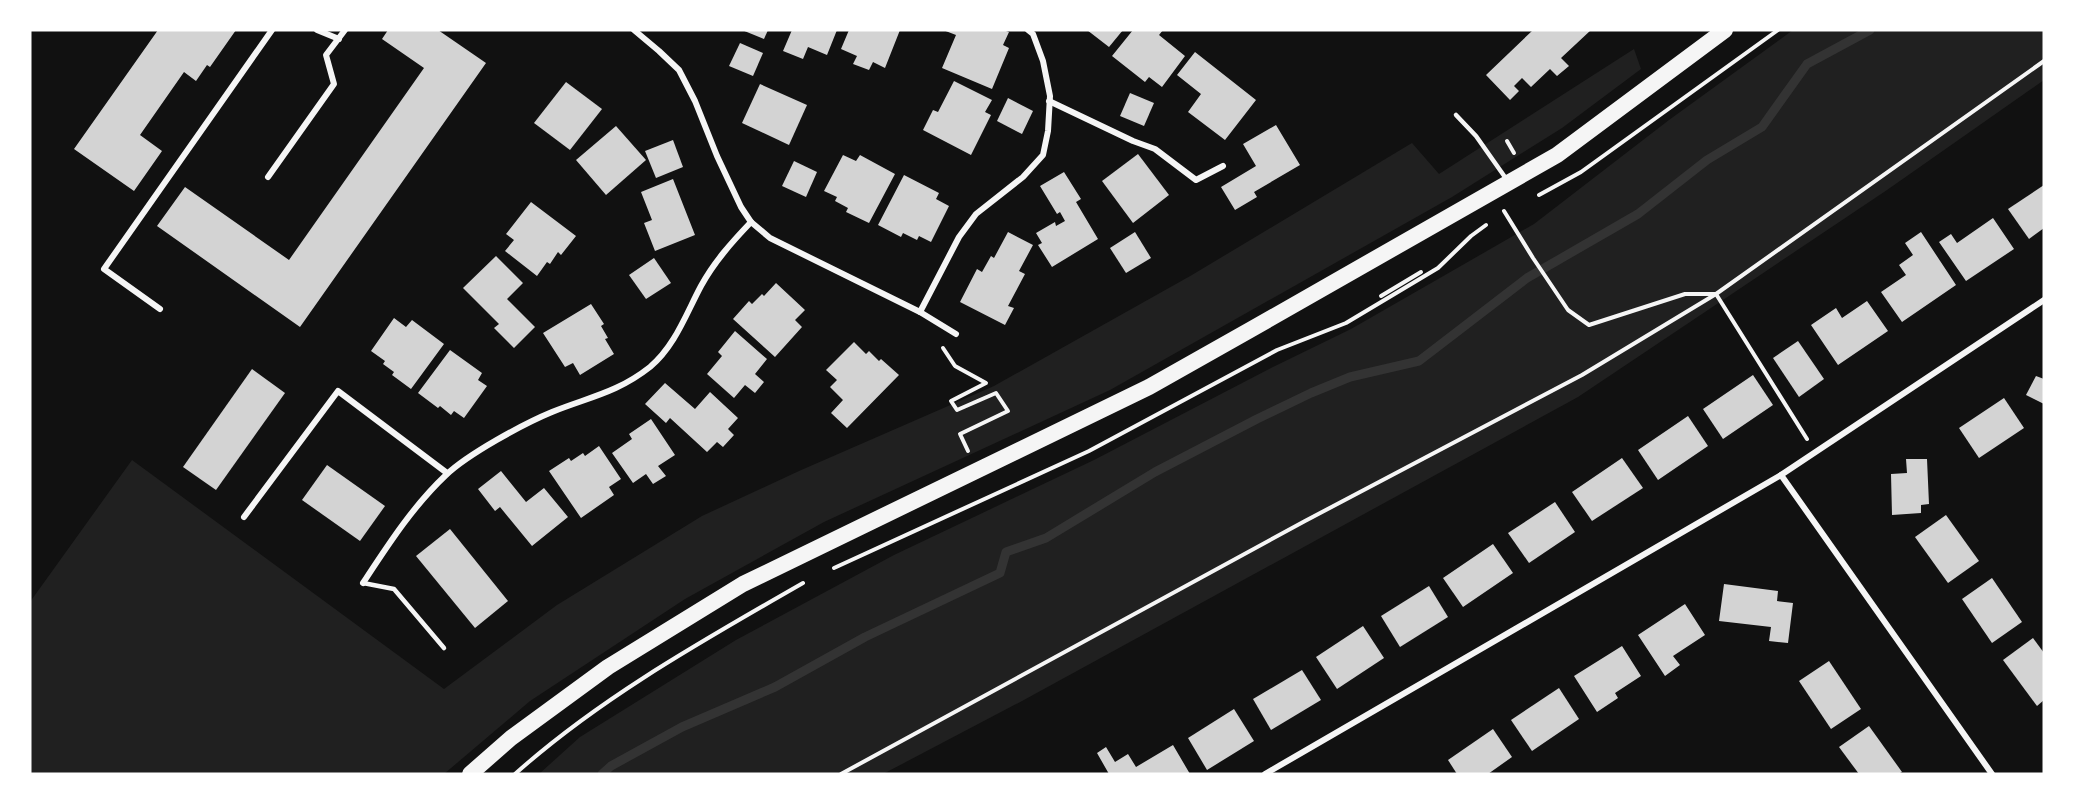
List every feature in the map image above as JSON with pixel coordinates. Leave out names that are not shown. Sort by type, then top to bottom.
[{"type":"highway","points":[[470,774],[511,738],[608,667],[743,584],[1149,387],[1415,237],[1557,155],[1725,30]]},
{"type":"street","points":[[160,309],[104,269],[272,30]]},
{"type":"street","points":[[317,30],[339,39]]},
{"type":"street","points":[[268,177],[334,84],[326,54],[345,30]]},
{"type":"street","points":[[634,30],[679,70],[695,101],[732,189],[752,222],[770,238],[920,312],[956,334]]},
{"type":"street","points":[[920,312],[959,237],[976,214],[1023,177],[1043,155],[1048,131],[1049,101],[1043,61],[1033,34],[1028,30]]},
{"type":"street","points":[[1049,101],[1155,149],[1196,180],[1223,166]]},
{"type":"street","points":[[363,583],[395,534],[425,496],[447,473],[478,452],[523,427],[552,412],[597,397],[626,384],[652,365],[673,340],[701,285],[722,254],[752,222]]},
{"type":"street","points":[[1264,774],[1781,475],[2044,300]]},
{"type":"street","points":[[244,517],[338,391],[447,473]]},
{"type":"street","points":[[1781,475],[1992,774]]},
{"type":"street","points":[[1275,768],[1281,774]]},
{"type":"lane","points":[[1456,115],[1476,136],[1509,183]]},
{"type":"lane","points":[[363,583],[394,589],[444,648]]},
{"type":"path","points":[[1531,199],[1581,172],[1778,30]]},
{"type":"path","points":[[841,774],[1305,521],[1582,375],[1716,294],[2044,62]]},
{"type":"path","points":[[1496,217],[1513,207]]},
{"type":"path","points":[[1504,211],[1568,310],[1589,325],[1685,294],[1716,294]]},
{"type":"path","points":[[830,570],[1089,451],[1277,350],[1346,323],[1438,268],[1487,224]]},
{"type":"path","points":[[1381,296],[1421,272]]},
{"type":"path","points":[[1716,294],[1816,452]]},
{"type":"path","points":[[920,312],[955,366],[986,383],[951,401],[957,410],[996,393],[1008,411],[960,434],[969,453]]},
{"type":"path","points":[[515,774],[579,722],[630,688],[714,634],[810,579]]},
{"type":"shaded area","points":[[1793,30],[2044,30],[2044,80],[1887,190],[1578,397],[1022,701],[883,774],[539,774],[580,737],[736,640],[894,555],[1094,460],[1351,329],[1534,224],[1669,120]]},
{"type":"shaded area","points":[[1634,49],[1641,69],[1562,128],[1452,197],[1110,390],[824,522],[685,599],[530,701],[444,774],[30,774],[30,602],[132,460],[444,689],[557,605],[702,516],[994,386],[1192,275],[1412,143],[1439,174]]},
{"type":"building","points":[[158,30],[236,30],[210,67],[207,65],[196,81],[184,72],[140,135],[162,151],[134,191],[74,149]]},
{"type":"building","points":[[388,30],[438,30],[486,63],[300,327],[157,226],[185,187],[289,260],[424,68],[382,39]]},
{"type":"building","points":[[742,30],[768,30],[764,39]]},
{"type":"building","points":[[792,30],[837,30],[827,55],[808,47],[803,59],[783,51]]},
{"type":"building","points":[[849,30],[900,30],[885,68],[873,62],[869,70],[853,64],[857,56],[841,49]]},
{"type":"building","points":[[943,30],[1003,30],[1009,32],[1003,45],[1009,48],[992,89],[942,68],[956,35]]},
{"type":"building","points":[[1087,30],[1123,30],[1109,47]]},
{"type":"building","points":[[1133,30],[1163,30],[1159,35],[1185,56],[1162,87],[1149,77],[1145,82],[1112,56]]},
{"type":"building","points":[[1533,30],[1591,30],[1561,58],[1569,66],[1557,76],[1550,69],[1531,87],[1522,78],[1514,86],[1519,91],[1510,100],[1486,75]]},
{"type":"building","points":[[740,43],[763,53],[753,76],[729,66]]},
{"type":"building","points":[[1195,52],[1256,100],[1225,140],[1188,112],[1201,94],[1177,75]]},
{"type":"building","points":[[954,81],[992,100],[985,112],[991,115],[971,155],[923,130],[933,110],[938,112]]},
{"type":"building","points":[[566,82],[602,109],[570,150],[534,123]]},
{"type":"building","points":[[760,84],[807,105],[789,145],[742,123]]},
{"type":"building","points":[[1130,93],[1154,103],[1144,126],[1120,116]]},
{"type":"building","points":[[1008,98],[1033,111],[1022,134],[997,121]]},
{"type":"building","points":[[1276,125],[1300,165],[1254,192],[1257,197],[1235,210],[1221,187],[1256,166],[1243,144]]},
{"type":"building","points":[[616,126],[646,160],[606,195],[576,160]]},
{"type":"building","points":[[673,140],[683,167],[656,178],[645,151]]},
{"type":"building","points":[[1138,154],[1169,195],[1133,223],[1102,181]]},
{"type":"building","points":[[843,155],[856,161],[860,155],[895,174],[869,223],[846,212],[848,208],[835,201],[837,197],[824,191]]},
{"type":"building","points":[[794,161],[817,172],[806,197],[782,186]]},
{"type":"building","points":[[1064,172],[1081,199],[1076,202],[1098,239],[1052,267],[1038,245],[1042,243],[1036,233],[1055,222],[1056,226],[1065,221],[1060,212],[1057,214],[1040,186]]},
{"type":"building","points":[[904,175],[939,193],[936,199],[949,206],[931,242],[919,236],[917,240],[903,233],[901,237],[878,225]]},
{"type":"building","points":[[673,179],[695,235],[655,251],[644,223],[652,220],[641,192]]},
{"type":"building","points":[[2044,185],[2044,228],[2029,239],[2008,209]]},
{"type":"building","points":[[531,202],[576,236],[561,255],[558,252],[550,264],[547,262],[537,276],[505,251],[514,240],[506,234]]},
{"type":"building","points":[[1993,218],[2014,249],[1966,281],[1939,242],[1951,234],[1957,243]]},
{"type":"building","points":[[1008,232],[1033,245],[1019,271],[1025,274],[1008,306],[1014,308],[1005,325],[960,302],[977,269],[982,272],[991,256],[994,258]]},
{"type":"building","points":[[1135,232],[1151,258],[1126,273],[1110,248]]},
{"type":"building","points":[[1921,232],[1956,285],[1902,322],[1881,292],[1906,275],[1899,265],[1913,255],[1905,243]]},
{"type":"building","points":[[496,256],[523,283],[507,299],[535,327],[514,348],[494,328],[499,324],[463,288]]},
{"type":"building","points":[[654,258],[671,283],[646,299],[629,275]]},
{"type":"building","points":[[776,283],[805,310],[795,320],[802,327],[775,357],[733,319],[749,301],[752,304],[762,294],[764,296]]},
{"type":"building","points":[[1867,301],[1888,331],[1838,365],[1811,325],[1836,308],[1842,318]]},
{"type":"building","points":[[591,304],[604,324],[601,326],[608,338],[605,339],[614,354],[580,375],[573,363],[565,367],[543,333]]},
{"type":"building","points":[[394,318],[406,327],[412,320],[444,344],[411,389],[392,375],[394,372],[383,364],[385,361],[371,351]]},
{"type":"building","points":[[735,331],[767,359],[755,374],[764,382],[755,393],[745,385],[734,398],[707,374],[722,356],[718,352]]},
{"type":"building","points":[[1798,341],[1824,379],[1799,397],[1773,358]]},
{"type":"building","points":[[854,342],[866,354],[869,351],[899,375],[847,428],[831,413],[843,400],[830,387],[837,380],[826,370]]},
{"type":"building","points":[[450,350],[482,373],[478,380],[487,386],[464,418],[454,411],[451,415],[440,406],[438,408],[418,393]]},
{"type":"building","points":[[252,369],[285,393],[216,490],[183,467]]},
{"type":"building","points":[[1753,375],[1773,405],[1723,439],[1703,409]]},
{"type":"building","points":[[2036,376],[2044,379],[2044,404],[2026,395]]},
{"type":"building","points":[[665,383],[695,409],[710,392],[738,418],[728,429],[734,435],[723,447],[717,442],[707,452],[670,418],[666,423],[645,404]]},
{"type":"building","points":[[2004,398],[2024,428],[1979,458],[1959,428]]},
{"type":"building","points":[[1688,416],[1708,446],[1658,480],[1638,450]]},
{"type":"building","points":[[651,419],[675,455],[658,466],[666,476],[653,484],[646,474],[633,483],[612,453],[632,439],[629,434]]},
{"type":"building","points":[[599,446],[621,479],[609,487],[614,495],[581,518],[549,471],[569,458],[571,461],[583,453],[585,456]]},
{"type":"building","points":[[1622,458],[1643,488],[1592,521],[1572,492]]},
{"type":"building","points":[[1906,459],[1927,459],[1929,504],[1921,505],[1921,513],[1892,515],[1891,474],[1907,473]]},
{"type":"building","points":[[327,465],[385,506],[360,541],[302,500]]},
{"type":"building","points":[[501,471],[526,502],[544,488],[568,517],[532,546],[500,507],[495,511],[478,489]]},
{"type":"building","points":[[1555,502],[1575,532],[1529,563],[1508,533]]},
{"type":"building","points":[[1946,515],[1979,561],[1948,583],[1915,537]]},
{"type":"building","points":[[450,529],[508,601],[475,628],[416,556]]},
{"type":"building","points":[[1493,544],[1513,573],[1463,607],[1443,578]]},
{"type":"building","points":[[1992,578],[2022,622],[1992,643],[1962,599]]},
{"type":"building","points":[[1724,584],[1778,591],[1777,601],[1793,603],[1788,643],[1769,641],[1771,627],[1719,621]]},
{"type":"building","points":[[1429,586],[1448,617],[1400,647],[1381,616]]},
{"type":"building","points":[[1685,604],[1705,635],[1673,656],[1680,665],[1665,676],[1638,635]]},
{"type":"building","points":[[1363,626],[1384,658],[1337,689],[1316,657]]},
{"type":"building","points":[[2033,638],[2044,653],[2044,700],[2037,706],[2003,660]]},
{"type":"building","points":[[1622,646],[1641,676],[1615,693],[1618,698],[1597,712],[1574,676]]},
{"type":"building","points":[[1829,661],[1861,709],[1831,729],[1799,681]]},
{"type":"building","points":[[1302,670],[1321,700],[1271,730],[1253,699]]},
{"type":"building","points":[[1559,688],[1579,719],[1532,751],[1511,720]]},
{"type":"building","points":[[1234,709],[1254,741],[1207,770],[1188,738]]},
{"type":"building","points":[[1869,726],[1902,772],[1898,774],[1859,774],[1839,747]]},
{"type":"building","points":[[1493,729],[1512,757],[1488,774],[1457,774],[1448,760]]},
{"type":"building","points":[[1173,745],[1190,774],[1109,774],[1097,753],[1106,747],[1115,762],[1128,754],[1136,767]]},
{"type":"waterway","points":[[602,774],[611,766],[682,727],[775,687],[865,637],[1000,573],[1006,552],[1046,538],[1155,472],[1257,419],[1350,377],[1419,361],[1527,278],[1638,214],[1707,160],[1762,127],[1807,64],[1870,30]]}]
